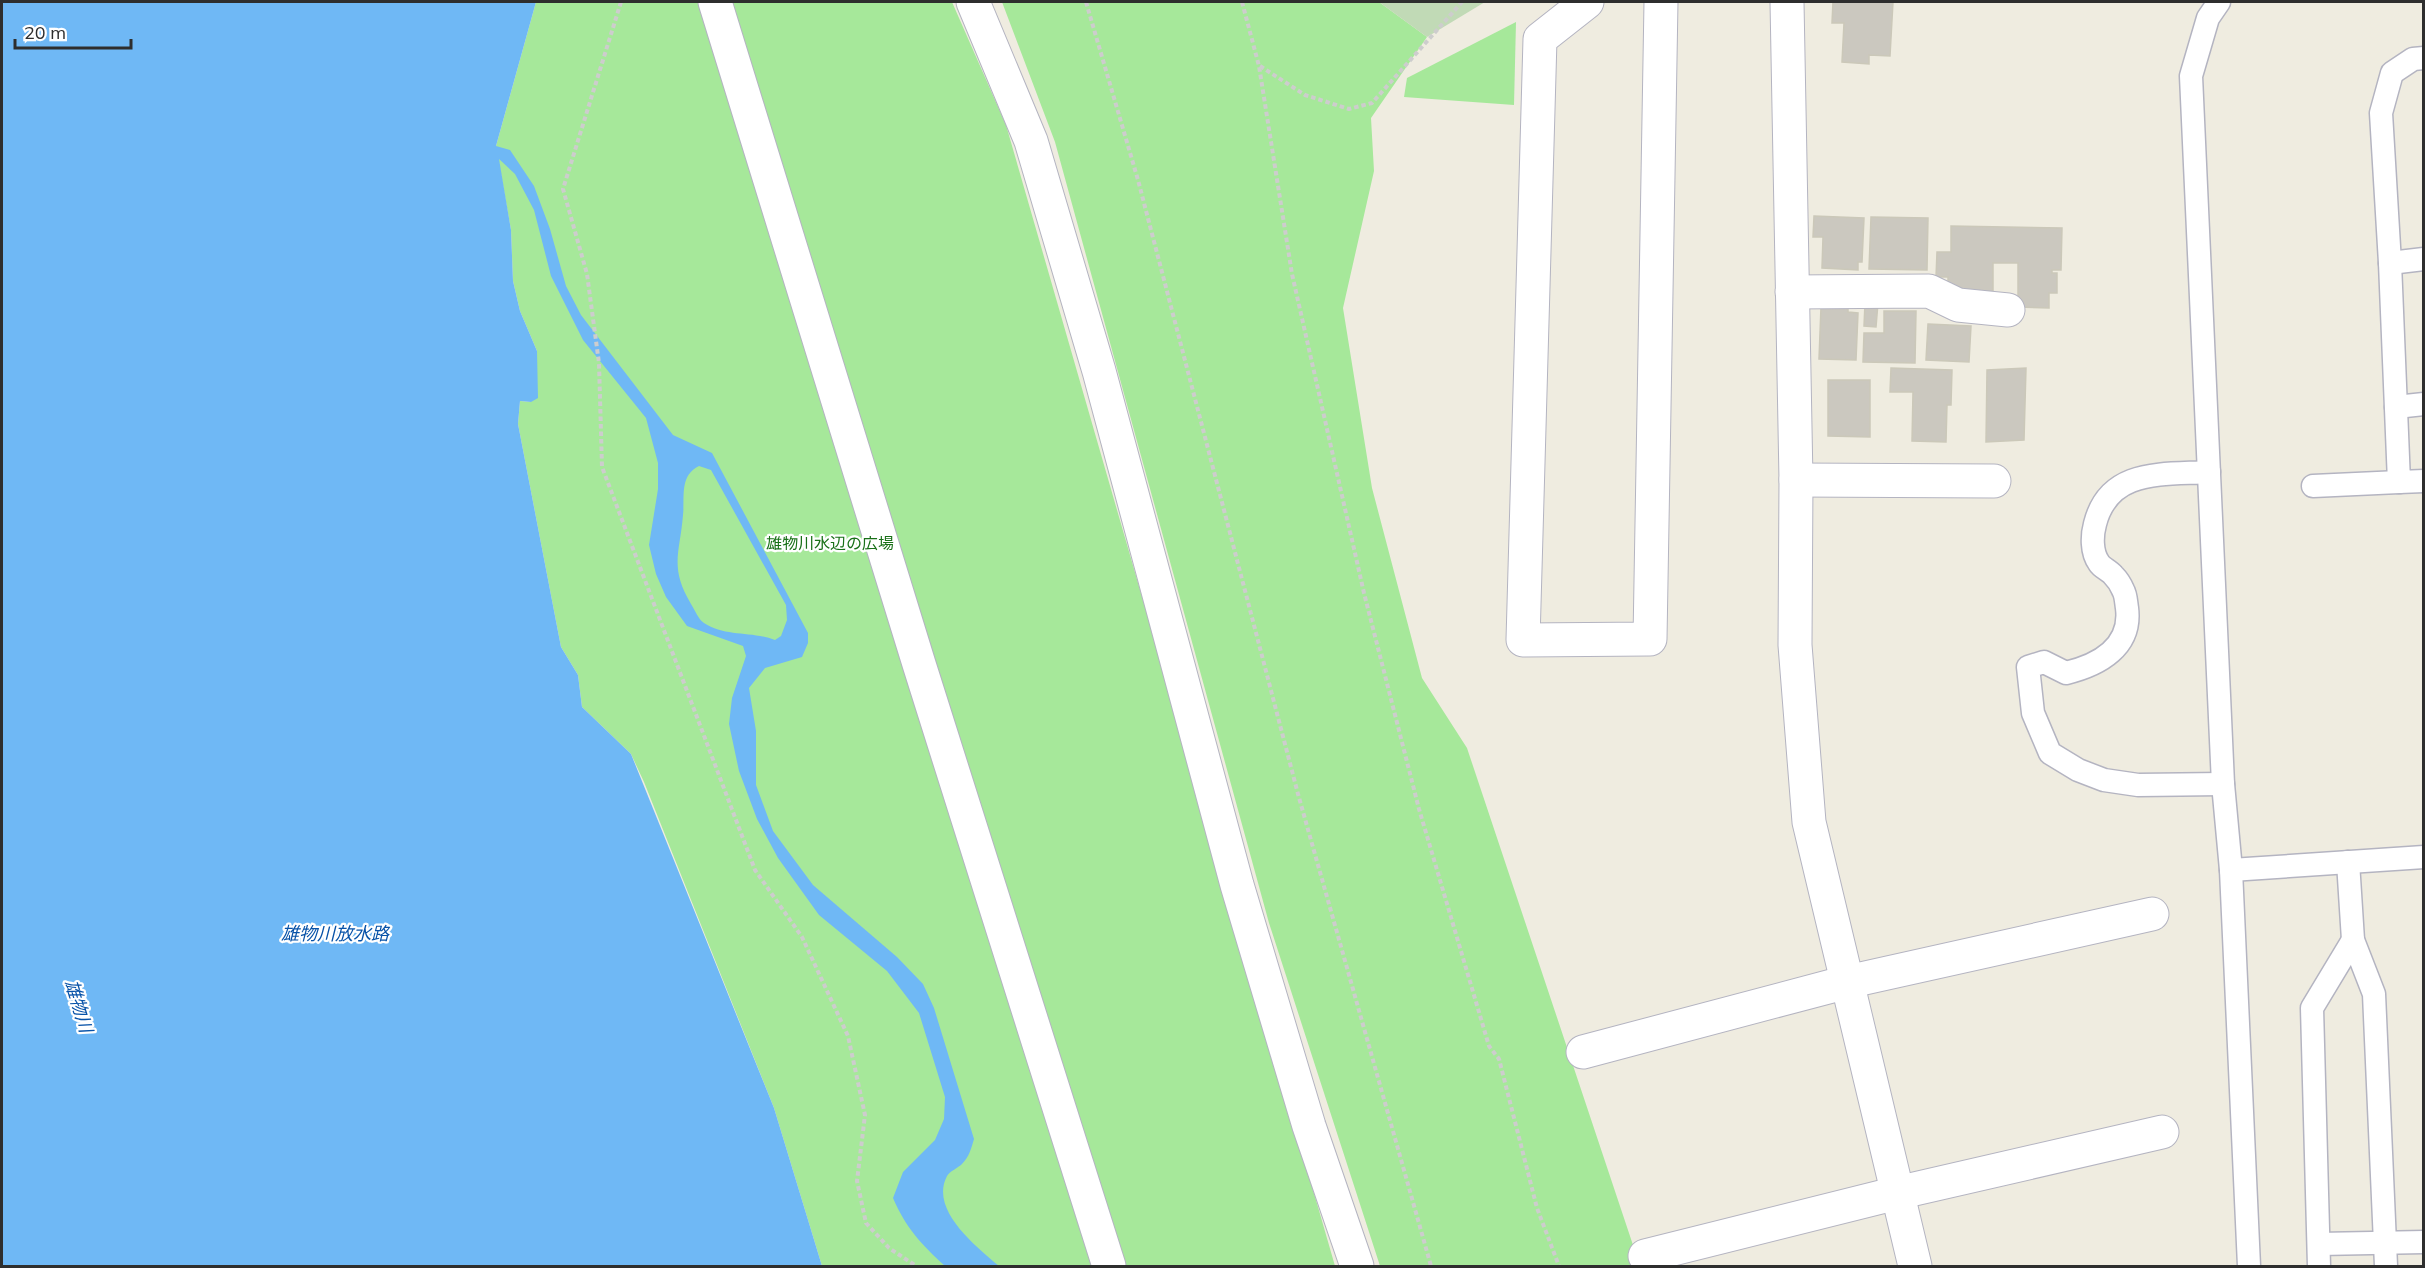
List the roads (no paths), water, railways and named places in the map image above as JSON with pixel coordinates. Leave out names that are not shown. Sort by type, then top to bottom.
[{"type":"street","points":[[715,2],[1109,1266]]},
{"type":"street","points":[[973,2],[1031,141],[1102,382],[1237,885],[1309,1126],[1356,1266]]},
{"type":"street","points":[[1587,2],[1540,39],[1523,640],[1650,639],[1661,2]]},
{"type":"street","points":[[1787,2],[1796,480],[1795,645],[1809,822],[1915,1266]]},
{"type":"street","points":[[1792,292],[1929,291],[1958,305],[2008,310]]},
{"type":"street","points":[[1796,480],[1995,481]]},
{"type":"street","points":[[1583,1052],[1847,982],[2152,914]]},
{"type":"street","points":[[1645,1256],[1897,1193],[2162,1132]]},
{"type":"lane","points":[[2219,2],[2208,18],[2191,76],[2223,784],[2231,870],[2249,1266]]},
{"type":"lane","points":[[2399,482],[2381,113],[2392,73],[2413,59],[2424,58]]},
{"type":"lane","points":[[2390,262],[2424,259]]},
{"type":"lane","points":[[2396,407],[2424,405]]},
{"type":"lane","points":[[2209,472],[2146,476],[2125,482],[2107,498],[2096,518],[2091,538],[2098,563],[2113,574],[2125,592],[2128,616],[2126,633],[2109,655],[2089,668],[2066,674],[2044,662],[2028,667],[2033,713],[2050,753],[2059,759],[2078,770],[2104,780],[2138,785],[2223,784]]},
{"type":"lane","points":[[2313,486],[2424,481]]},
{"type":"lane","points":[[2231,870],[2424,857]]},
{"type":"lane","points":[[2348,862],[2354,940],[2373,994],[2386,1266]]},
{"type":"lane","points":[[2354,940],[2312,1008],[2319,1255],[2385,1243],[2424,1242]]},
{"type":"water","name":"雄物川放水路","points":[[2,2],[536,2],[496,146],[510,150],[534,186],[550,229],[566,286],[581,315],[673,435],[712,453],[808,633],[808,643],[802,657],[765,668],[749,688],[756,731],[756,785],[773,831],[813,885],[897,957],[923,984],[934,1008],[974,1139],[970,1153],[947,1176],[943,1189],[944,1202],[958,1227],[999,1266],[945,1266],[915,1235],[893,1198],[903,1172],[935,1140],[944,1119],[945,1097],[919,1013],[887,971],[819,915],[778,858],[757,819],[739,771],[729,724],[732,698],[746,656],[743,646],[687,626],[666,597],[656,574],[649,545],[658,489],[658,463],[646,418],[583,340],[551,276],[534,210],[515,174],[499,159],[511,230],[513,281],[520,311],[537,351],[538,398],[531,402],[520,401],[518,424],[561,647],[578,675],[582,707],[631,754],[774,1108],[822,1266],[2,1266]],"holes":[[[699,466],[711,470],[786,605],[787,620],[781,636],[775,640],[721,630],[704,623],[698,617],[684,591],[678,570],[684,487],[688,475]]]},
{"type":"park label","name":"雄物川水辺の広場","points":[[830,543]]},
{"type":"water label","name":"雄物川","points":[[79,1006]]}]
